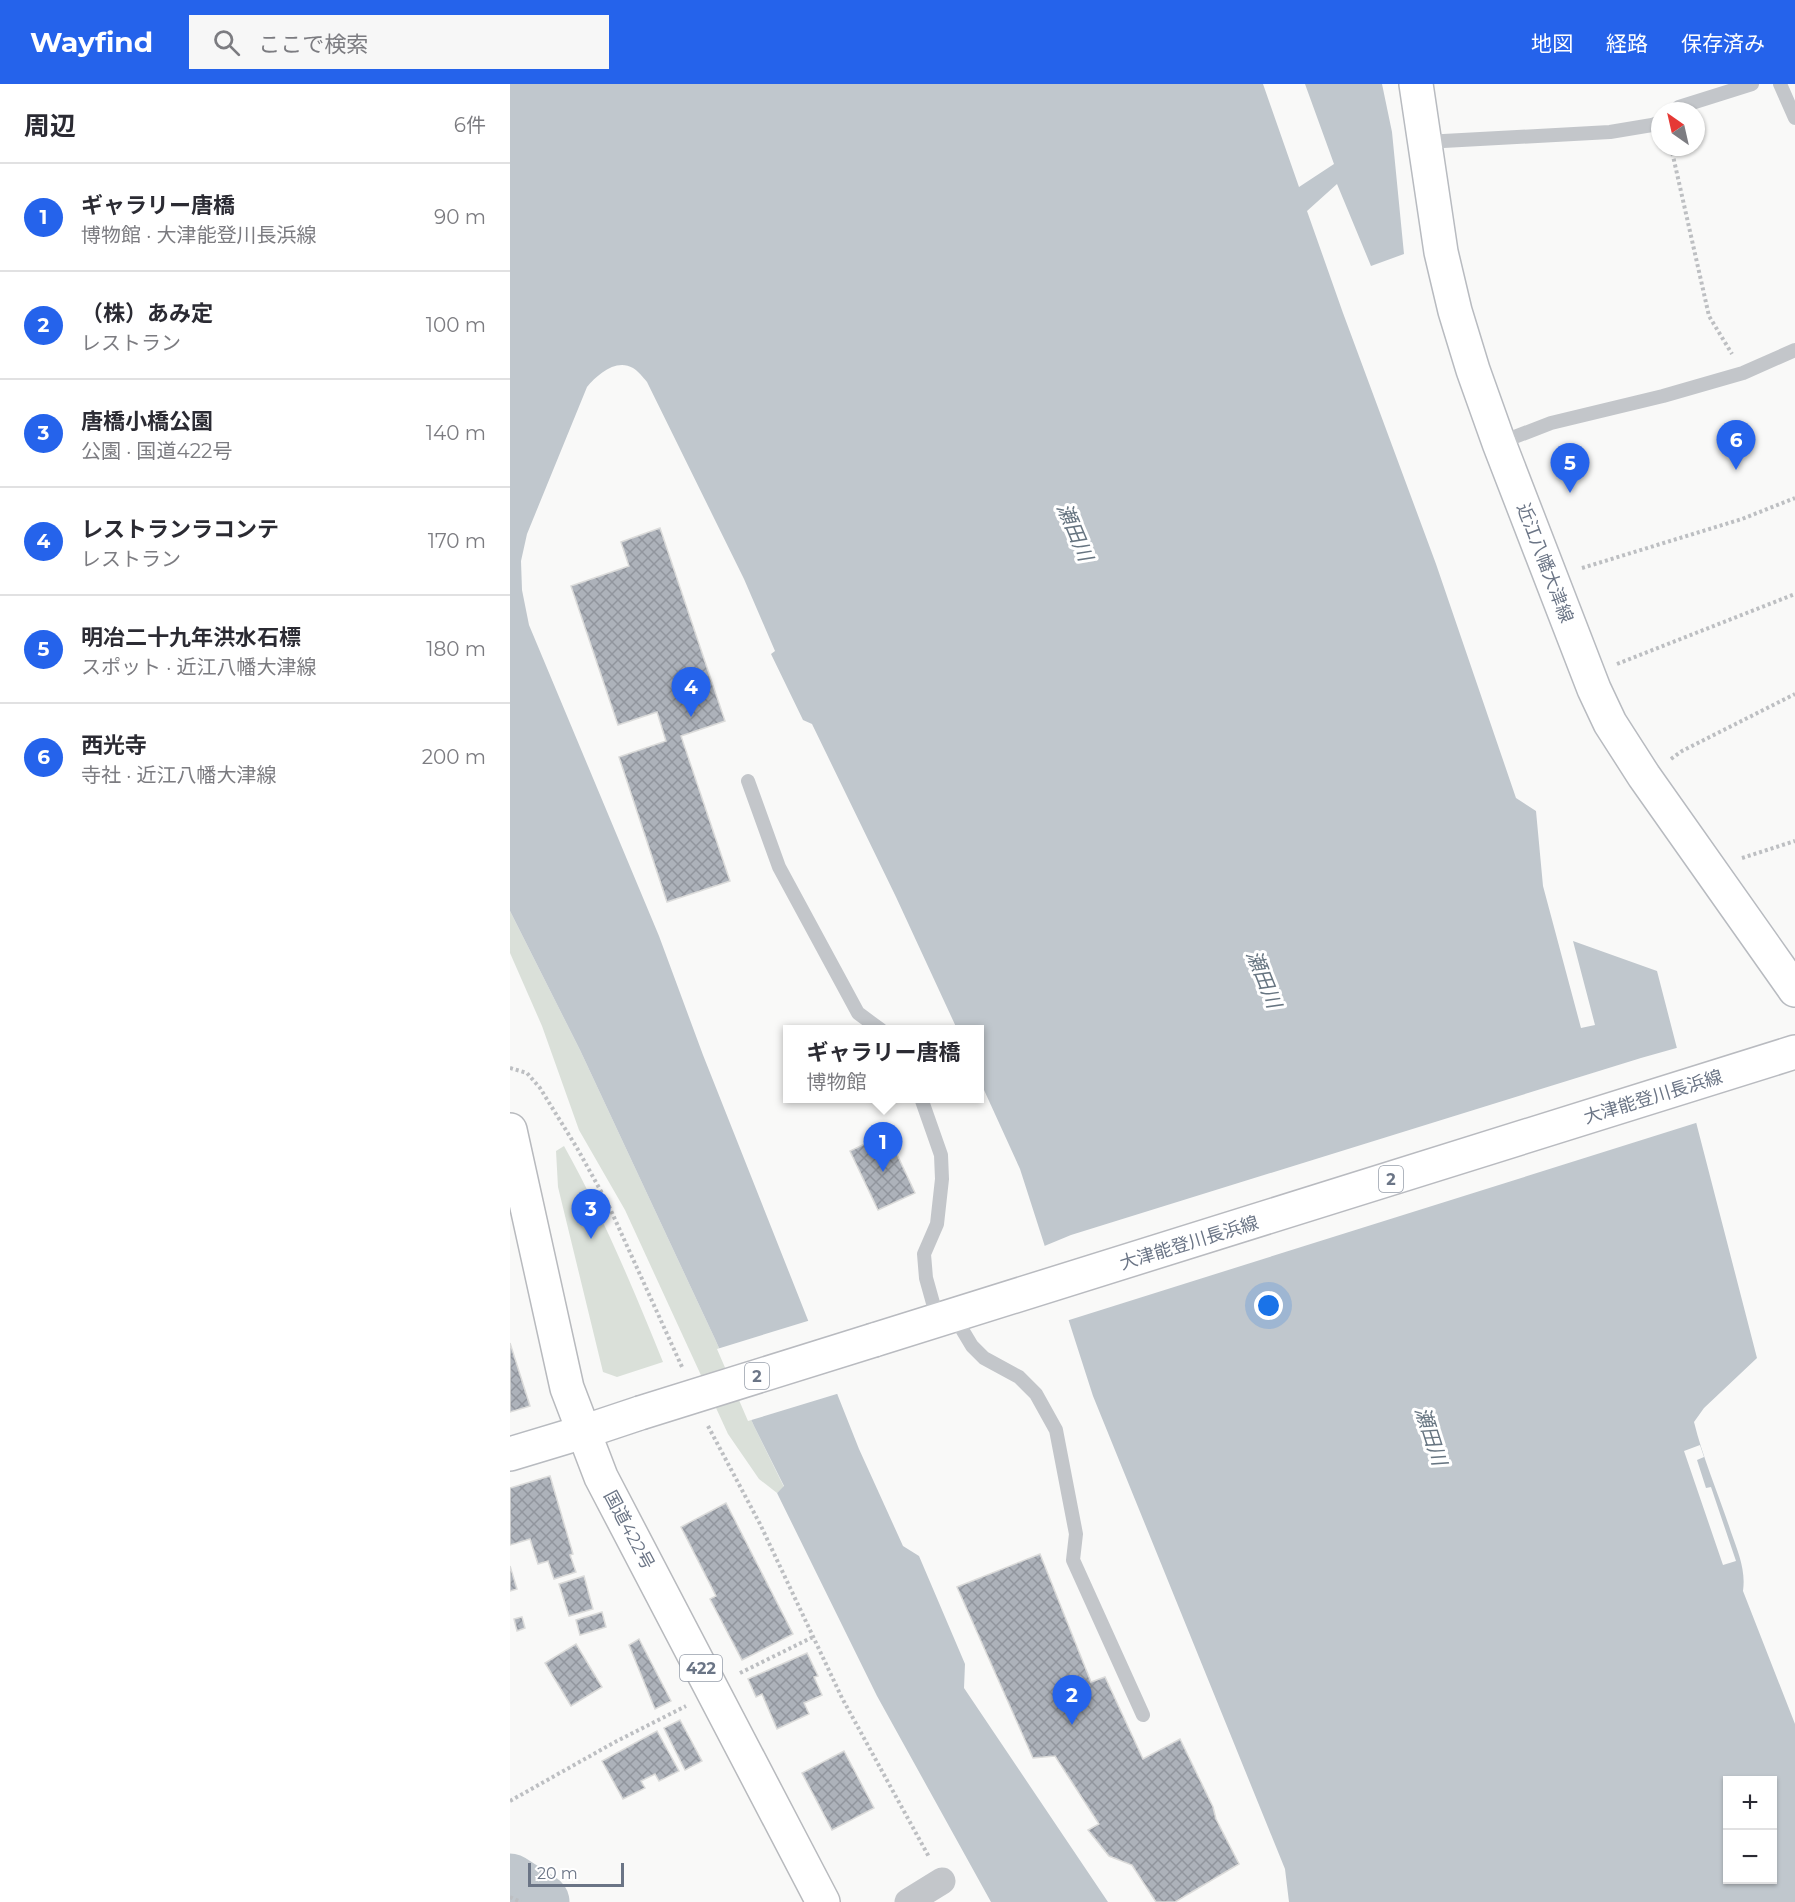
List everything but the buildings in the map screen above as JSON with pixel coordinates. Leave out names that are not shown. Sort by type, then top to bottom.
[{"type":"main road","name":"近江八幡大津線","points":[[1416,84],[1441,252],[1455,311],[1499,443],[1589,676],[1610,723],[1644,776],[1795,990]]},
{"type":"main road","name":"大津能登川長浜線","points":[[510,1454],[1788,1054]]},
{"type":"main road","name":"国道422号","points":[[510,1130],[567,1388],[601,1477],[823,1902]]},
{"type":"street","points":[[908,1902],[942,1881]]},
{"type":"lane","points":[[1695,102],[1752,84]]},
{"type":"lane","points":[[1779,84],[1795,118]]},
{"type":"lane","points":[[1425,142],[1610,132],[1651,125]]},
{"type":"lane","points":[[1499,443],[1551,423],[1663,396],[1743,373],[1795,350]]},
{"type":"lane","points":[[748,781],[784,877],[858,1013],[875,1025]]},
{"type":"lane","points":[[923,1103],[941,1155],[942,1179],[937,1224],[924,1254],[926,1278],[946,1318],[984,1358],[1019,1377],[1035,1394],[1056,1430],[1076,1534],[1073,1560],[1143,1715]]},
{"type":"path","points":[[1673,156],[1710,316],[1743,373]]},
{"type":"path","points":[[1551,577],[1742,519],[1795,498]]},
{"type":"path","points":[[1589,676],[1795,594]]},
{"type":"path","points":[[1644,776],[1682,751],[1795,694]]},
{"type":"path","points":[[1714,875],[1738,859],[1795,841]]},
{"type":"path","points":[[510,1068],[527,1073],[540,1088],[577,1148],[608,1204],[683,1370]]},
{"type":"path","points":[[706,1420],[760,1524],[842,1698],[942,1881]]},
{"type":"path","points":[[737,1675],[813,1637]]},
{"type":"path","points":[[510,1801],[615,1742],[687,1705]]},
{"type":"path","points":[[510,1897],[521,1902]]},
{"type":"shaded area","points":[[510,911],[580,1050],[784,1487],[777,1493],[759,1479],[728,1434],[625,1210],[579,1130],[542,1026],[510,953]]},
{"type":"shaded area","points":[[564,1146],[605,1226],[663,1362],[617,1377],[603,1372],[558,1187],[556,1151]]},
{"type":"water","name":"瀬田川","points":[[510,84],[1263,84],[1299,187],[1334,164],[1305,84],[1382,84],[1392,132],[1404,254],[1371,266],[1337,184],[1307,211],[1436,564],[1516,798],[1536,811],[1543,886],[1581,1028],[1595,1025],[1573,941],[1657,971],[1757,1358],[1704,1408],[1694,1422],[1706,1463],[1739,1554],[1743,1591],[1795,1724],[1795,1902],[1289,1902],[1285,1869],[1093,1396],[1020,1169],[984,1090],[984,1025],[955,1025],[812,724],[803,720],[771,654],[775,651],[744,579],[647,382],[633,368],[620,365],[607,369],[587,387],[527,534],[521,561],[522,590],[529,625],[659,936],[703,1055],[859,1449],[903,1546],[919,1556],[965,1664],[964,1688],[1108,1902],[991,1902],[877,1696],[777,1493],[784,1486],[580,1050],[510,911]]},
{"type":"pier","points":[[1680,1047],[1699,1122],[1066,1321],[1042,1247],[1071,1235]]},
{"type":"pier","points":[[811,1320],[840,1393],[748,1421],[717,1349]]},
{"type":"pier","points":[[1700,1445],[1704,1457],[1697,1460],[1706,1488],[1711,1487],[1736,1561],[1723,1565],[1684,1451]]},
{"type":"waterway","points":[[510,1882],[541,1902]]},
{"type":"place","name":"西光寺","points":[[1736,470]]},
{"type":"place","name":"明冶二十九年洪水石標","points":[[1570,493]]},
{"type":"place","name":"レストランラコンテ","points":[[691,717]]},
{"type":"place","name":"ギャラリー唐橋","points":[[883,1172]]},
{"type":"place","name":"唐橋小橋公園","points":[[591,1239]]},
{"type":"place","name":"（株）あみ定","points":[[1072,1725]]}]
